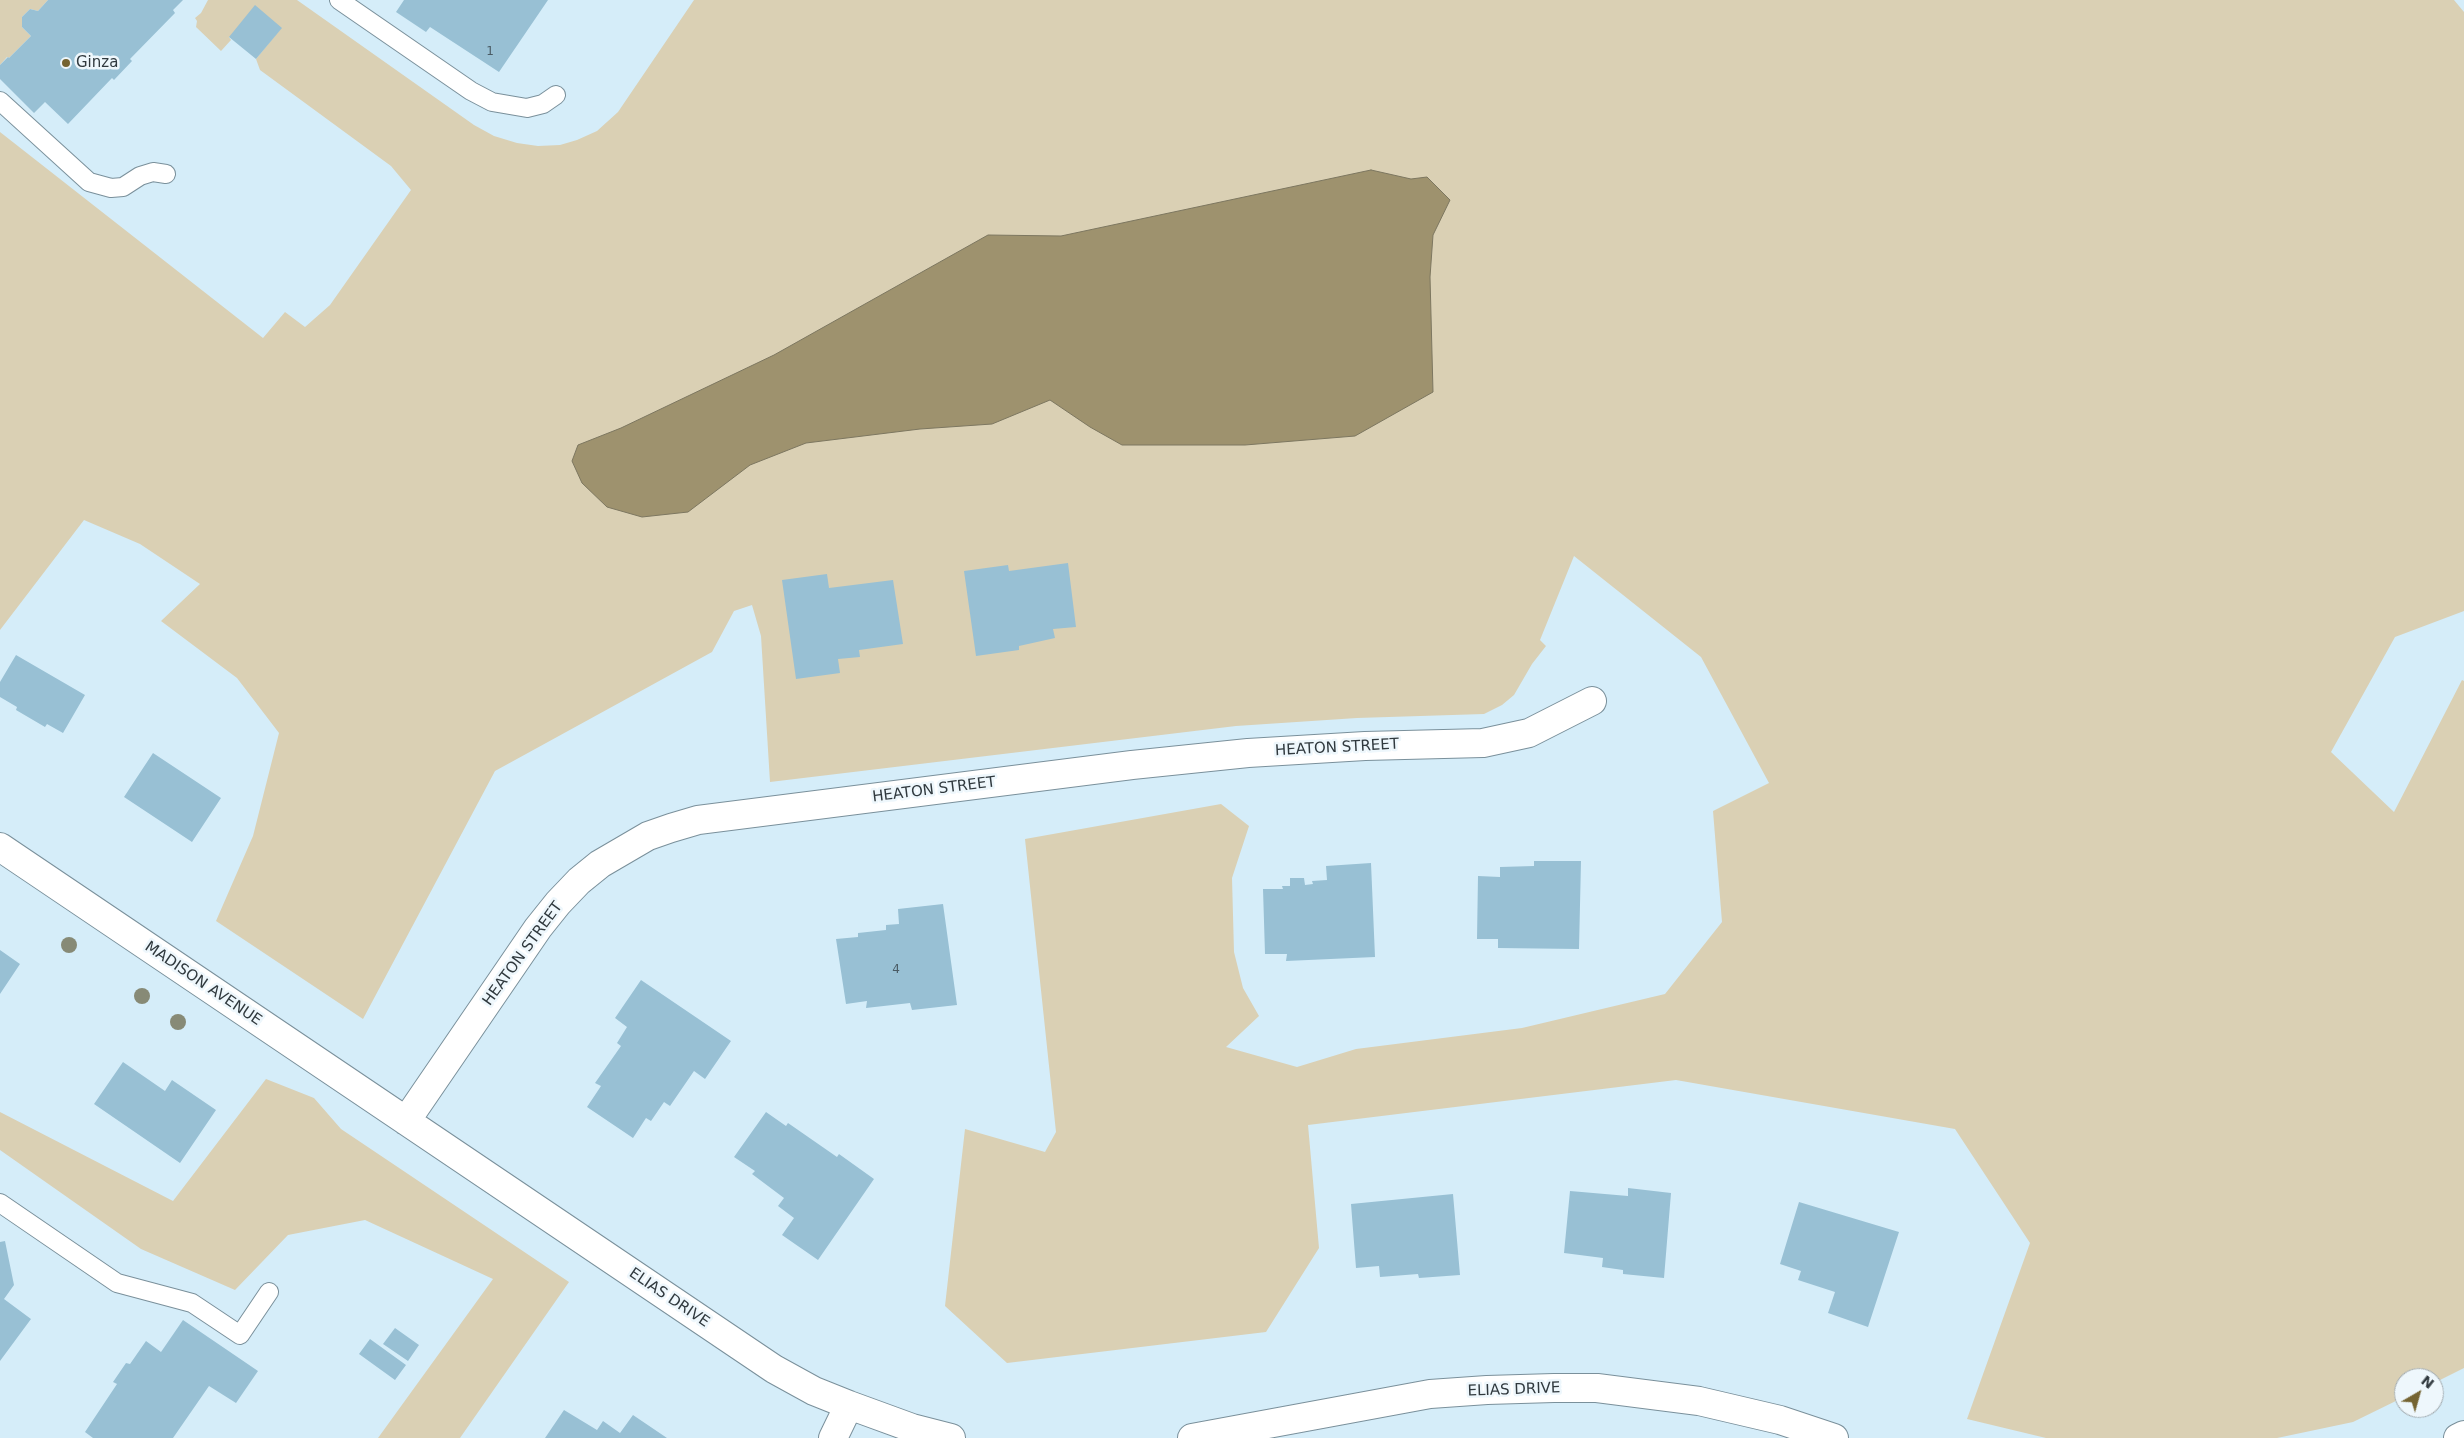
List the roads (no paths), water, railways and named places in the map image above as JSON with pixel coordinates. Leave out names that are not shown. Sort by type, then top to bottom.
[{"type":"street","name":"HEATON STREET","points":[[406,1121],[538,928],[558,903],[579,881],[600,864],[656,833],[698,820],[1132,765],[1258,752],[1365,746],[1483,743],[1529,734],[1592,702]]},
{"type":"street","name":"MADISON AVENUE","points":[[0,847],[406,1121]]},
{"type":"street","name":"ELIAS DRIVE","points":[[406,1121],[774,1369],[814,1391],[848,1405],[912,1428],[951,1438]]},
{"type":"street","name":"ELIAS DRIVE","points":[[1192,1438],[1430,1394],[1554,1388],[1597,1388],[1699,1401],[1780,1420],[1834,1438]]},
{"type":"street","points":[[834,1438],[848,1405]]},
{"type":"street","points":[[2458,1438],[2464,1435]]},
{"type":"lane","points":[[339,0],[471,92],[492,102],[527,108],[542,104],[556,95]]},
{"type":"lane","points":[[0,101],[89,182],[104,187],[123,187],[140,176],[152,172],[166,174]]},
{"type":"lane","points":[[0,1203],[117,1283],[192,1304],[240,1335],[269,1292]]},
{"type":"place","name":"Ginza","points":[[66,63]]}]
